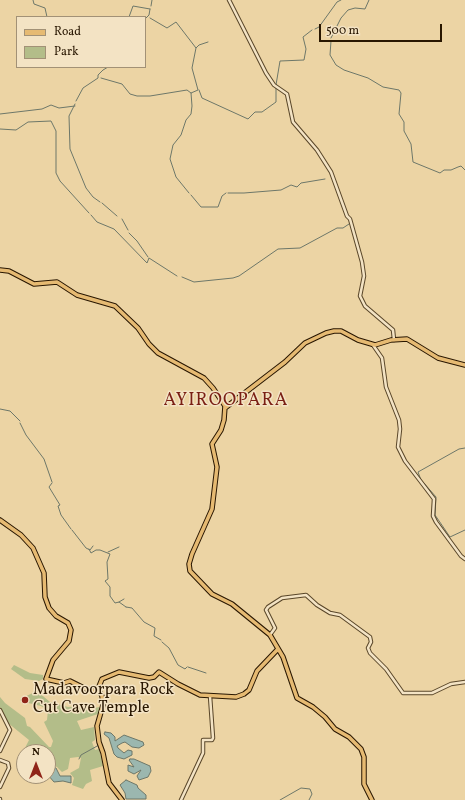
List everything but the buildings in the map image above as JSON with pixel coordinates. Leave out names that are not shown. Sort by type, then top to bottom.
[{"type":"main road","points":[[0,270],[9,271],[34,284],[57,282],[77,295],[115,306],[138,328],[149,344],[158,353],[209,382],[225,408],[223,426],[212,444],[218,468],[212,509],[192,554],[189,567],[195,578],[207,590],[232,604],[270,634],[283,657],[297,698],[320,714],[335,729],[349,737],[361,749],[364,756],[364,784],[372,800]]},
{"type":"main road","points":[[225,408],[278,368],[305,343],[326,332],[341,331],[373,345],[394,339],[407,339],[438,358],[465,365]]},
{"type":"main road","points":[[0,520],[21,535],[33,548],[44,574],[45,596],[49,608],[56,616],[68,623],[71,630],[69,641],[53,660],[46,679],[64,683],[70,681],[86,689],[98,690]]},
{"type":"main road","points":[[98,690],[102,679],[114,673],[124,672],[149,678],[154,677],[159,672],[200,695],[236,697],[249,690],[257,671],[278,649]]},
{"type":"main road","points":[[98,690],[102,696],[103,705],[97,726],[99,742],[110,783],[122,800]]},
{"type":"street","points":[[228,0],[266,74],[274,85],[287,94],[293,122],[317,150],[331,172],[347,216],[350,219],[362,262],[364,276],[360,296],[365,306],[393,330],[394,339]]},
{"type":"street","points":[[373,345],[382,358],[385,370],[386,387],[399,420],[400,429],[398,447],[405,461],[432,495],[434,499],[433,516],[461,556],[465,559]]},
{"type":"street","points":[[270,634],[275,628],[266,610],[268,607],[282,598],[306,595],[317,605],[330,613],[340,615],[370,637],[371,642],[368,648],[370,653],[386,669],[403,693],[432,693],[451,684],[465,682]]},
{"type":"street","points":[[181,800],[203,753],[204,740],[212,740],[213,738],[210,696]]},
{"type":"street","points":[[0,710],[10,730],[0,751]]},
{"type":"street","points":[[0,760],[8,763],[9,768],[0,787]]},
{"type":"green space","points":[[14,665],[30,673],[43,675],[43,679],[39,681],[25,679],[11,669]]},
{"type":"green space","points":[[37,691],[50,702],[68,707],[81,706],[87,710],[99,707],[101,713],[77,721],[81,730],[94,727],[95,740],[92,742],[95,750],[99,749],[103,766],[90,770],[92,781],[86,784],[83,789],[72,785],[74,778],[70,773],[79,768],[81,758],[70,758],[68,769],[62,772],[56,767],[56,744],[52,744],[53,741],[44,722],[47,720],[48,710],[41,706],[20,701],[20,699]]},
{"type":"green space","points":[[0,697],[5,703],[25,718],[27,726],[30,727],[46,744],[27,744],[29,740],[8,723],[0,707]]},
{"type":"water","points":[[105,732],[111,733],[115,737],[115,741],[124,735],[143,742],[144,745],[139,748],[132,747],[125,742],[122,743],[117,746],[118,748],[124,753],[128,750],[132,751],[132,755],[124,759],[117,757],[114,754],[109,738],[104,734]]},
{"type":"water","points":[[134,759],[150,766],[151,771],[148,777],[139,780],[137,776],[141,770],[134,774],[128,771],[128,765],[134,767],[129,760]]},
{"type":"water","points":[[56,768],[60,776],[71,776],[71,783],[63,781],[56,782]]},
{"type":"water","points":[[126,780],[137,785],[138,788],[146,795],[146,799],[126,799],[125,793],[120,785]]},
{"type":"waterway","points":[[33,0],[34,4],[45,8],[47,16]]},
{"type":"waterway","points":[[151,6],[152,0]]},
{"type":"waterway","points":[[315,29],[319,27],[337,2],[341,0]]},
{"type":"waterway","points":[[331,38],[341,18],[348,10],[355,8],[365,9],[369,0]]},
{"type":"waterway","points":[[129,16],[133,6],[150,9]]},
{"type":"waterway","points":[[146,18],[149,15],[150,9]]},
{"type":"waterway","points":[[150,18],[167,28],[176,22],[196,48],[199,45],[208,42]]},
{"type":"waterway","points":[[276,85],[280,61],[304,60],[306,49],[303,37],[312,30]]},
{"type":"waterway","points":[[331,41],[330,55],[336,65],[344,70],[368,78],[383,87],[399,90],[401,93],[399,114],[404,122],[404,131],[411,144],[413,162],[440,173],[444,170],[451,170],[461,166],[465,170]]},
{"type":"waterway","points":[[189,193],[176,177],[170,159],[173,145],[181,135],[186,120],[191,114],[191,93],[198,90],[192,68],[196,48]]},
{"type":"waterway","points":[[76,101],[83,88],[98,78],[98,75],[106,68]]},
{"type":"waterway","points":[[101,78],[122,84],[130,94],[137,96],[150,96],[187,90],[191,93]]},
{"type":"waterway","points":[[199,90],[202,98],[248,119],[255,112],[262,112],[276,102],[276,88]]},
{"type":"waterway","points":[[75,104],[69,116],[70,149],[86,188],[93,197],[100,202]]},
{"type":"waterway","points":[[0,114],[42,109],[51,105],[59,108],[75,106]]},
{"type":"waterway","points":[[0,129],[16,130],[28,122],[51,121],[56,131],[56,173],[60,181],[89,213]]},
{"type":"waterway","points":[[228,193],[281,190],[291,185],[297,187],[301,183],[325,179]]},
{"type":"waterway","points":[[191,195],[201,207],[218,207],[222,196],[226,193]]},
{"type":"waterway","points":[[102,203],[117,216]]},
{"type":"waterway","points":[[91,215],[97,222],[114,229],[147,263],[149,258],[177,276]]},
{"type":"waterway","points":[[122,219],[128,230]]},
{"type":"waterway","points":[[182,277],[194,282],[233,278],[239,276],[278,249],[300,248],[337,228],[343,228],[349,224]]},
{"type":"waterway","points":[[129,233],[137,241],[148,257]]},
{"type":"waterway","points":[[0,409],[10,411],[20,421]]},
{"type":"waterway","points":[[20,423],[26,435],[44,459],[52,482]]},
{"type":"waterway","points":[[421,480],[418,472],[459,449],[465,448]]},
{"type":"waterway","points":[[423,482],[436,497],[435,515],[450,537],[465,530]]},
{"type":"waterway","points":[[52,483],[49,487],[60,505],[58,506],[61,515],[71,529]]},
{"type":"waterway","points":[[72,530],[86,548],[90,550],[93,546]]},
{"type":"waterway","points":[[108,552],[119,547]]},
{"type":"waterway","points":[[89,549],[91,553],[96,550],[100,550],[110,554],[107,562],[108,579],[105,581],[110,587],[110,596],[115,603],[119,602],[126,607]]},
{"type":"waterway","points":[[119,602],[124,599]]},
{"type":"waterway","points":[[126,607],[132,608],[144,622],[155,628],[154,636],[161,640]]},
{"type":"waterway","points":[[162,642],[169,648],[178,665],[185,669],[187,667]]},
{"type":"waterway","points":[[188,667],[206,673]]},
{"type":"waterway","points":[[79,759],[81,755],[99,745]]},
{"type":"waterway","points":[[280,800],[301,788],[310,789],[312,794],[309,800]]},
{"type":"place","name":"Madavoorpara Rock Cut Cave Temple","points":[[25,700]]},
{"type":"district","name":"AYIROOPARA","points":[[226,402]]}]
